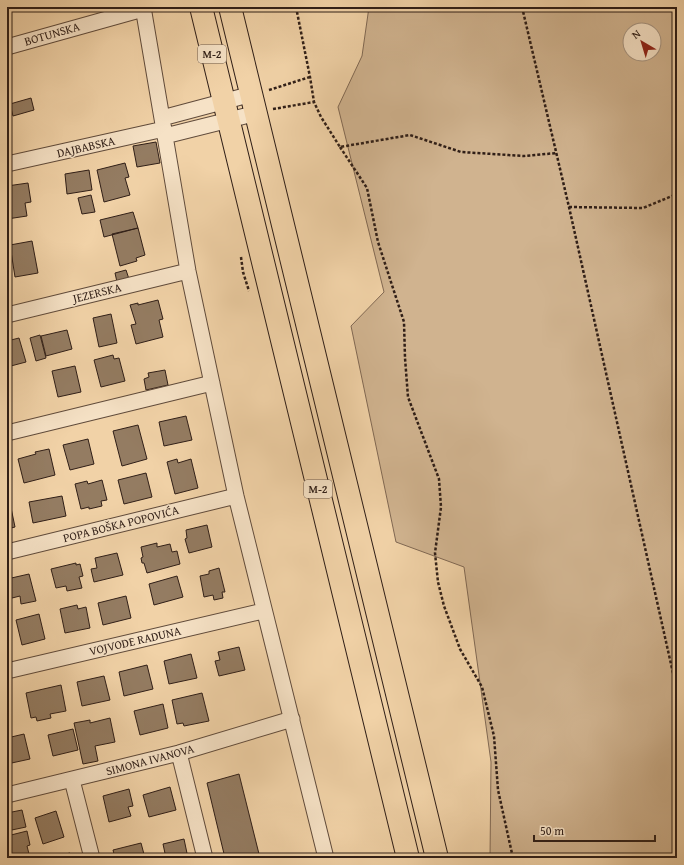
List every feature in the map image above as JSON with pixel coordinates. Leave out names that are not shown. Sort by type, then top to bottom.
[{"type":"main road","name":"M-2","points":[[201,7],[408,858]]},
{"type":"main road","name":"M-2","points":[[230,7],[437,858]]},
{"type":"street","name":"BOTUNSKA","points":[[7,47],[143,8]]},
{"type":"street","points":[[143,8],[188,271],[236,496],[263,611],[292,719],[326,858]]},
{"type":"street","name":"DAJBABSKA","points":[[7,164],[164,128],[254,104]]},
{"type":"street","name":"JEZERSKA","points":[[7,315],[188,271]]},
{"type":"street","points":[[7,433],[212,382]]},
{"type":"street","name":"POPA BOŠKA POPOVIĆA","points":[[7,552],[236,496]]},
{"type":"street","name":"VOJVODE RADUNA","points":[[7,671],[263,611]]},
{"type":"street","name":"SIMONA IVANOVA","points":[[7,795],[179,753],[292,719]]},
{"type":"street","points":[[179,753],[205,858]]},
{"type":"street","points":[[72,780],[92,858]]},
{"type":"path","points":[[296,7],[314,102],[321,118],[367,188],[378,242],[404,322],[408,397],[439,479],[441,507],[435,553],[438,582],[444,606],[460,649],[482,687],[494,736],[498,790],[512,858]]},
{"type":"path","points":[[522,7],[557,153],[677,691]]},
{"type":"path","points":[[254,104],[310,77]]},
{"type":"path","points":[[254,104],[314,102]]},
{"type":"path","points":[[340,147],[410,135],[462,152],[524,156],[557,153]]},
{"type":"path","points":[[569,206],[642,208],[677,194]]},
{"type":"shaded area","points":[[369,7],[677,7],[677,858],[490,858],[491,762],[464,567],[396,542],[351,326],[384,292],[338,107],[362,56]]},
{"type":"building","points":[[31,98],[34,110],[13,116],[10,104]]},
{"type":"building","points":[[156,142],[160,163],[137,167],[133,146]]},
{"type":"building","points":[[125,163],[129,177],[125,178],[130,195],[104,202],[97,170]]},
{"type":"building","points":[[89,170],[92,190],[67,194],[65,174]]},
{"type":"building","points":[[28,183],[31,202],[25,203],[27,216],[7,219],[7,186]]},
{"type":"building","points":[[91,195],[95,212],[82,214],[78,198]]},
{"type":"building","points":[[133,212],[138,228],[104,237],[100,220]]},
{"type":"building","points":[[138,228],[145,255],[136,258],[137,261],[120,266],[112,234]]},
{"type":"building","points":[[32,241],[38,273],[15,277],[10,245]]},
{"type":"building","points":[[126,270],[129,279],[117,282],[115,273]]},
{"type":"building","points":[[158,300],[163,319],[159,320],[163,337],[136,344],[131,325],[136,324],[130,305],[138,303],[138,305]]},
{"type":"building","points":[[111,314],[117,343],[99,347],[93,318]]},
{"type":"building","points":[[67,330],[72,349],[46,356],[41,336]]},
{"type":"building","points":[[40,335],[46,358],[36,361],[30,338]]},
{"type":"building","points":[[19,338],[26,362],[7,367],[7,341]]},
{"type":"building","points":[[113,355],[114,359],[119,358],[125,381],[101,387],[94,360]]},
{"type":"building","points":[[75,366],[81,392],[58,397],[52,371]]},
{"type":"building","points":[[165,370],[168,385],[146,390],[144,379],[149,377],[148,373]]},
{"type":"building","points":[[186,416],[192,440],[164,446],[159,422]]},
{"type":"building","points":[[138,425],[147,459],[122,466],[113,431]]},
{"type":"building","points":[[88,439],[94,464],[70,470],[63,445]]},
{"type":"building","points":[[49,449],[55,475],[24,483],[18,459],[36,454],[35,452]]},
{"type":"building","points":[[177,459],[178,463],[191,459],[198,488],[175,494],[167,462]]},
{"type":"building","points":[[146,473],[152,497],[124,504],[118,480]]},
{"type":"building","points":[[102,480],[107,500],[101,501],[102,506],[81,509],[75,484],[87,481],[88,484]]},
{"type":"building","points":[[62,496],[66,516],[33,523],[29,502]]},
{"type":"building","points":[[10,503],[15,527],[7,529],[7,504]]},
{"type":"building","points":[[207,525],[212,547],[189,553],[185,539],[187,538],[186,530]]},
{"type":"building","points":[[157,543],[157,547],[170,544],[172,552],[177,551],[180,564],[147,573],[144,563],[142,563],[141,558],[143,557],[141,547]]},
{"type":"building","points":[[117,553],[123,575],[94,582],[91,569],[97,568],[95,558]]},
{"type":"building","points":[[76,563],[76,565],[80,564],[83,576],[79,577],[82,588],[67,591],[66,586],[56,588],[51,569]]},
{"type":"building","points":[[219,568],[225,592],[222,592],[223,598],[214,600],[213,595],[204,597],[200,576],[209,574],[209,571]]},
{"type":"building","points":[[29,574],[36,601],[21,604],[20,596],[8,599],[7,579]]},
{"type":"building","points":[[177,576],[183,597],[154,605],[149,584]]},
{"type":"building","points":[[126,596],[131,618],[103,625],[98,603]]},
{"type":"building","points":[[77,605],[78,609],[86,607],[90,628],[65,633],[60,609]]},
{"type":"building","points":[[39,614],[45,639],[22,645],[16,620]]},
{"type":"building","points":[[239,647],[245,670],[219,676],[215,661],[220,660],[218,652]]},
{"type":"building","points":[[191,654],[197,678],[169,684],[164,661]]},
{"type":"building","points":[[147,665],[153,689],[124,696],[119,672]]},
{"type":"building","points":[[104,676],[110,700],[82,706],[77,682]]},
{"type":"building","points":[[61,685],[66,711],[50,714],[51,718],[37,721],[36,717],[31,718],[26,693]]},
{"type":"building","points":[[202,693],[209,721],[184,726],[183,723],[177,724],[172,700]]},
{"type":"building","points":[[163,704],[168,728],[140,735],[134,711]]},
{"type":"building","points":[[110,718],[115,742],[95,746],[98,761],[83,764],[74,723],[90,720],[90,723]]},
{"type":"building","points":[[73,729],[78,750],[53,756],[48,735]]},
{"type":"building","points":[[24,734],[30,759],[7,764],[7,738]]},
{"type":"building","points":[[239,774],[260,858],[225,858],[207,783]]},
{"type":"building","points":[[170,787],[176,810],[149,817],[143,795]]},
{"type":"building","points":[[129,789],[133,806],[128,807],[131,816],[109,822],[103,796]]},
{"type":"building","points":[[22,810],[26,827],[7,831],[7,813]]},
{"type":"building","points":[[56,811],[64,837],[43,844],[35,818]]},
{"type":"building","points":[[27,831],[30,845],[27,846],[29,854],[15,858],[7,858],[7,836]]},
{"type":"building","points":[[184,839],[188,858],[166,858],[163,844]]},
{"type":"building","points":[[141,843],[145,858],[115,858],[113,850]]},
{"type":"building","points":[[70,853],[71,858],[52,857]]}]
